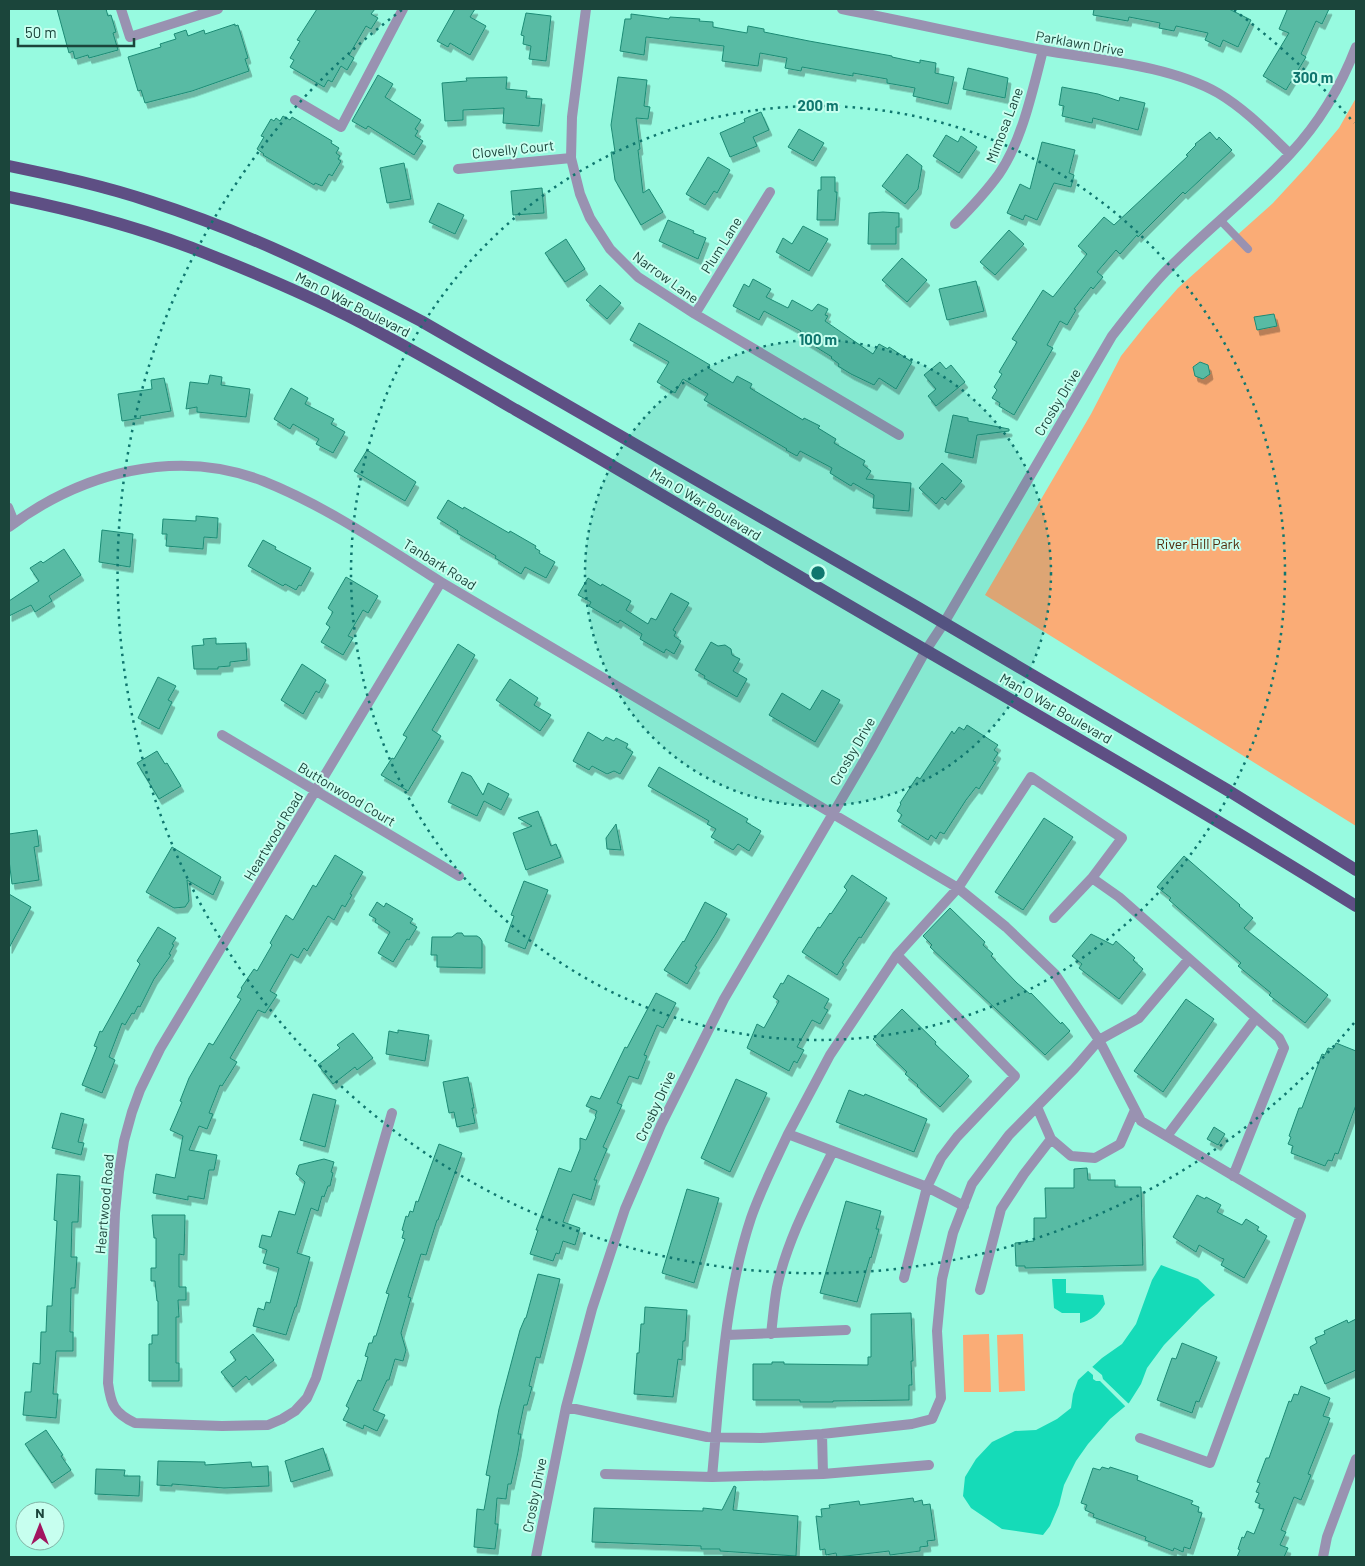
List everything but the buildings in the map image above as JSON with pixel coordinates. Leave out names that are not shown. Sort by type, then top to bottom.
[{"type":"main road","name":"Man O War Boulevard","points":[[9,166],[152,201],[228,229],[341,279],[422,321],[1229,790],[1356,870]]},
{"type":"main road","name":"Man O War Boulevard","points":[[9,197],[89,216],[163,238],[212,256],[349,316],[552,430],[1187,802],[1356,906]]},
{"type":"street","points":[[121,9],[130,37],[218,9]]},
{"type":"street","points":[[295,100],[341,127],[403,9]]},
{"type":"street","name":"Narrow Lane","points":[[586,9],[572,117],[571,158],[586,210],[610,248],[638,277],[694,314],[899,435]]},
{"type":"street","name":"Parklawn Drive","points":[[842,9],[1150,70],[1190,81],[1217,93],[1241,109],[1290,154]]},
{"type":"street","name":"Crosby Drive","points":[[536,1557],[566,1407],[595,1300],[625,1210],[661,1124],[724,999],[926,650],[944,623],[1112,336],[1133,308],[1166,271],[1290,154],[1327,106],[1356,48]]},
{"type":"street","name":"Mimosa Lane","points":[[956,224],[977,202],[1000,173],[1012,149],[1029,103],[1043,50]]},
{"type":"street","name":"Clovelly Court","points":[[458,168],[571,158]]},
{"type":"street","name":"Plum Lane","points":[[694,314],[770,192]]},
{"type":"street","name":"Tanbark Road","points":[[12,524],[41,504],[64,492],[115,474],[153,467],[189,466],[225,470],[261,480],[300,497],[366,535],[441,582],[958,888],[1006,927],[1055,974],[1099,1040],[1141,1121],[1301,1216],[1210,1463],[1140,1438]]},
{"type":"street","name":"Heartwood Road","points":[[392,1113],[316,1378],[308,1398],[295,1412],[282,1420],[268,1425],[222,1426],[135,1423],[122,1417],[114,1408],[110,1398],[108,1383],[115,1213],[124,1141],[140,1090],[160,1049],[441,582]]},
{"type":"street","name":"Buttonwood Court","points":[[222,735],[459,876]]},
{"type":"street","points":[[712,1478],[730,1302],[751,1218],[763,1185],[830,1055],[897,955],[958,888],[1031,776],[1122,838],[1092,878],[1054,918]]},
{"type":"street","points":[[1092,878],[1119,898],[1279,1038],[1284,1048],[1233,1176]]},
{"type":"street","points":[[897,955],[1015,1076],[957,1138],[941,1158],[927,1187],[904,1278]]},
{"type":"street","points":[[566,1407],[707,1437],[761,1438],[822,1434],[912,1424],[932,1419],[941,1398],[937,1331],[942,1279],[953,1233],[972,1184],[1009,1135],[1038,1107],[1099,1040],[1139,1018],[1189,959]]},
{"type":"street","points":[[1167,1136],[1256,1018]]},
{"type":"street","points":[[1038,1107],[1051,1138],[1071,1156],[1096,1158],[1120,1144],[1136,1110]]},
{"type":"street","points":[[788,1134],[927,1187],[964,1206]]},
{"type":"street","points":[[980,1290],[1001,1210],[1024,1174],[1051,1138]]},
{"type":"street","points":[[770,1334],[778,1286],[788,1251],[808,1202],[833,1151]]},
{"type":"street","points":[[727,1335],[846,1330]]},
{"type":"street","points":[[822,1434],[823,1474]]},
{"type":"street","points":[[1323,1557],[1326,1537],[1356,1459]]},
{"type":"street","points":[[605,1474],[712,1478],[823,1474],[929,1465]]},
{"type":"lane","points":[[1220,221],[1248,248]]},
{"type":"lane","points":[[9,507],[12,524]]},
{"type":"green space","name":"River Hill Park","points":[[1356,98],[1356,826],[985,595],[1091,414],[1121,356],[1178,288],[1273,203],[1308,165],[1339,128]]},
{"type":"green space","points":[[989,1334],[991,1392],[964,1392],[963,1335]]},
{"type":"green space","points":[[1023,1334],[1025,1391],[999,1392],[997,1335]]},
{"type":"shaded area","points":[[1161,1265],[1198,1279],[1215,1295],[1164,1345],[1147,1368],[1141,1384],[1129,1403],[1110,1419],[1088,1444],[1076,1461],[1064,1485],[1059,1505],[1050,1526],[1043,1535],[1002,1529],[971,1508],[963,1496],[965,1477],[976,1459],[992,1442],[1015,1431],[1036,1430],[1057,1419],[1071,1408],[1078,1380],[1102,1358],[1122,1344],[1136,1324],[1152,1280]]},
{"type":"shaded area","points":[[1052,1279],[1066,1279],[1066,1293],[1103,1295],[1105,1304],[1088,1321],[1080,1323],[1080,1313],[1062,1313],[1054,1308]]},
{"type":"pier","points":[[1090,1365],[1130,1405],[1127,1408],[1100,1381],[1093,1379],[1093,1375],[1086,1369]]}]
